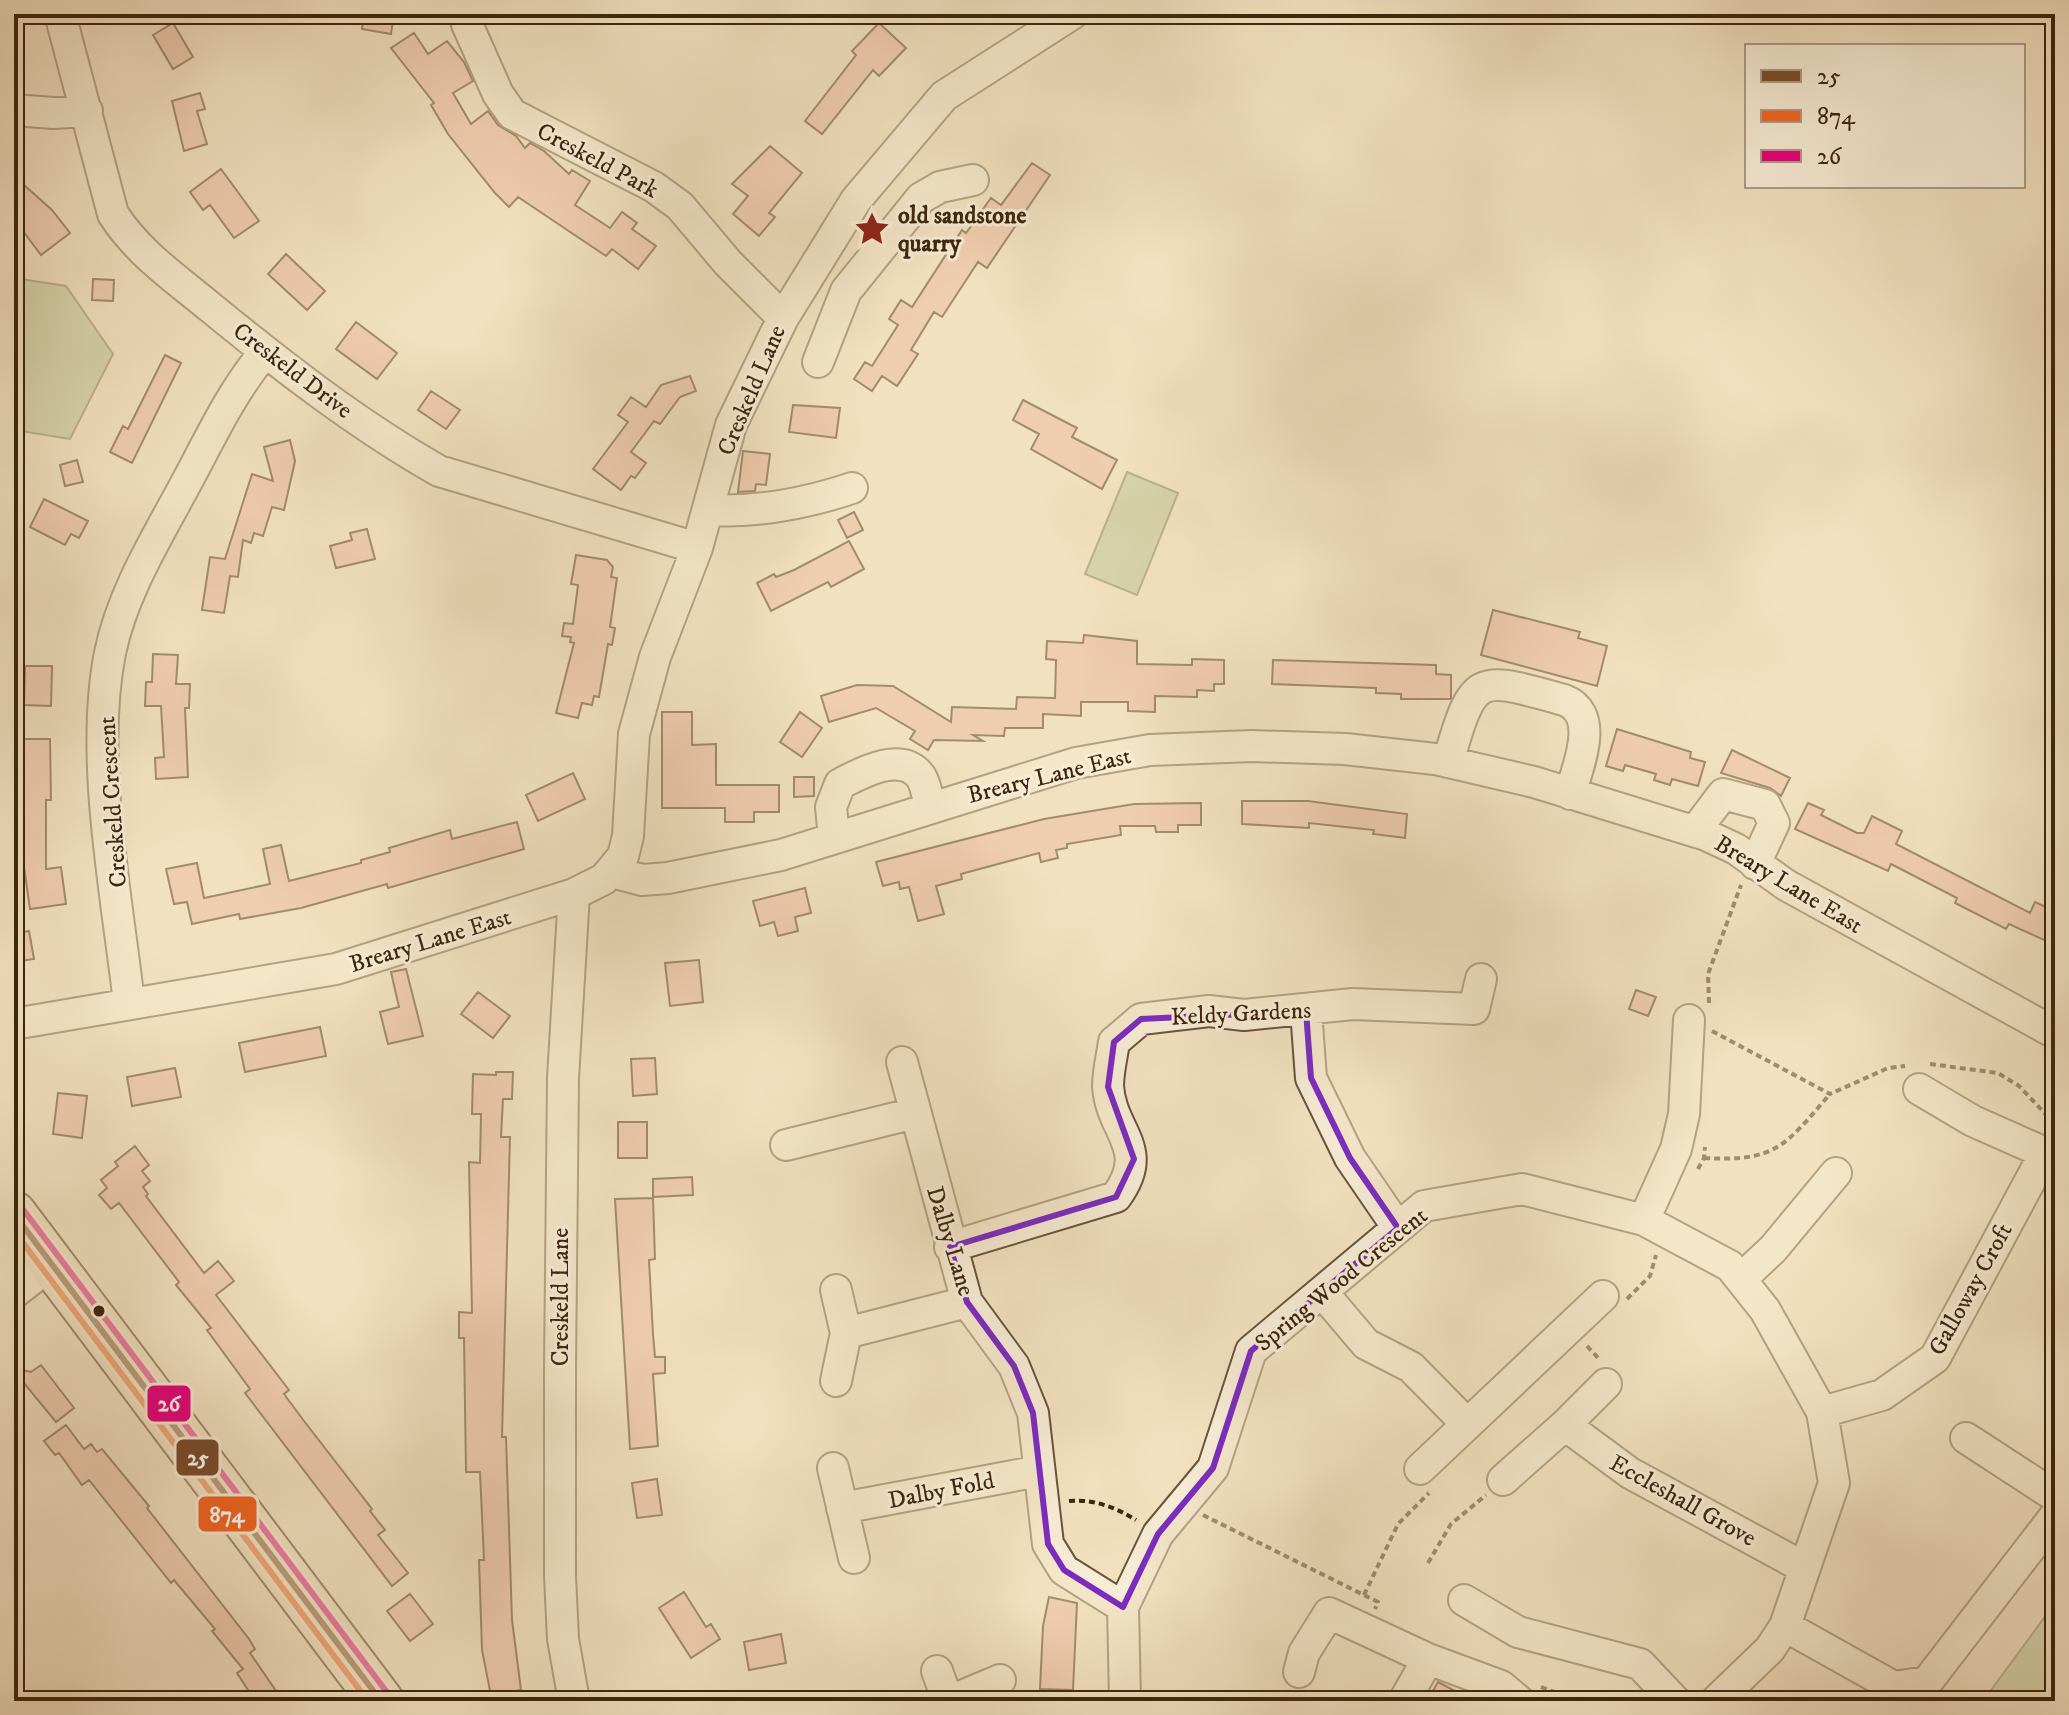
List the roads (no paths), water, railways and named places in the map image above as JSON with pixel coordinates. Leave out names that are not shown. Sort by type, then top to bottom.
[{"type":"highway","points":[[14,1214],[381,1701]]},
{"type":"street","name":"Creskeld Drive","points":[[60,14],[113,214],[131,242],[265,352],[402,450],[439,471],[697,548]]},
{"type":"street","name":"Creskeld Lane","points":[[612,872],[623,856],[628,836],[634,734],[655,657],[697,548],[731,425],[783,318],[856,200],[944,96],[1072,14]]},
{"type":"street","name":"Creskeld Park","points":[[467,24],[498,94],[512,114],[654,187],[680,206],[728,263],[783,318]]},
{"type":"street","points":[[14,110],[53,113],[87,111]]},
{"type":"street","points":[[818,362],[846,291],[921,198],[940,187],[973,180]]},
{"type":"street","points":[[812,268],[846,291]]},
{"type":"street","name":"Creskeld Crescent","points":[[129,1003],[107,808],[104,722],[110,653],[127,600],[152,546],[241,383],[265,352]]},
{"type":"street","points":[[709,510],[732,512],[820,499],[852,488]]},
{"type":"street","points":[[1448,762],[1468,699],[1488,683],[1501,683],[1564,700],[1574,704],[1582,713],[1585,734],[1570,794]]},
{"type":"street","name":"Breary Lane East","points":[[14,1024],[336,969],[574,894],[592,887],[612,872],[642,880],[691,875],[781,855],[1076,763],[1150,750],[1252,746],[1345,749],[1448,762],[1695,831],[1736,849],[1755,864],[1882,939],[2055,1033]]},
{"type":"street","points":[[834,838],[831,807],[840,784],[872,767],[904,765],[920,776],[930,807]]},
{"type":"street","points":[[1695,831],[1723,794],[1765,805],[1774,823],[1755,864]]},
{"type":"street","name":"Creskeld Lane","points":[[574,894],[563,1078],[560,1368],[560,1576],[563,1639],[574,1701]]},
{"type":"street","name":"Keldy Gardens","points":[[950,1247],[1116,1197],[1129,1180],[1134,1159],[1108,1087],[1114,1042],[1141,1019],[1209,1011],[1244,1015],[1306,1011],[1353,1004],[1472,1020],[1481,979]]},
{"type":"street","points":[[1306,1011],[1311,1078],[1350,1158],[1398,1228]]},
{"type":"street","points":[[1644,1220],[1676,1149],[1699,1025]]},
{"type":"street","name":"Dalby Lane","points":[[902,1062],[967,1302],[1014,1366],[1033,1413],[1048,1544],[1064,1570],[1123,1607]]},
{"type":"street","points":[[1919,1072],[1973,1121],[2052,1145]]},
{"type":"street","points":[[786,1145],[915,1113]]},
{"type":"street","name":"Galloway Croft","points":[[1822,1412],[1882,1395],[1935,1358],[2052,1145]]},
{"type":"street","points":[[1741,1279],[1773,1249],[1836,1173]]},
{"type":"street","name":"Spring Wood Crescent","points":[[1125,1701],[1123,1607],[1158,1534],[1213,1468],[1251,1351],[1424,1206],[1522,1189],[1644,1220],[1730,1266],[1765,1310],[1822,1412],[1834,1483],[1785,1626],[1770,1649],[1716,1701]]},
{"type":"street","points":[[14,1293],[50,1265]]},
{"type":"street","points":[[836,1290],[846,1333],[836,1381]]},
{"type":"street","points":[[1322,1292],[1366,1344],[1411,1367],[1466,1423]]},
{"type":"street","points":[[1420,1469],[1603,1296]]},
{"type":"street","points":[[846,1333],[967,1302]]},
{"type":"street","points":[[1503,1480],[1606,1384]]},
{"type":"street","name":"Eccleshall Grove","points":[[1565,1425],[1630,1473],[1805,1568]]},
{"type":"street","points":[[1966,1438],[2055,1496]]},
{"type":"street","points":[[833,1468],[854,1558]]},
{"type":"street","name":"Dalby Fold","points":[[842,1508],[1039,1471]]},
{"type":"street","points":[[1785,1626],[1894,1687],[1927,1682],[2055,1516]]},
{"type":"street","points":[[1464,1600],[1518,1632],[1640,1664],[1675,1701]]},
{"type":"street","points":[[1299,1672],[1304,1653],[1329,1613],[1428,1659],[1501,1686],[1519,1701]]},
{"type":"street","points":[[1404,1701],[1428,1659]]},
{"type":"street","points":[[937,1671],[949,1701],[1000,1680]]},
{"type":"place","name":"old sandstone quarry","points":[[872,229]]}]
